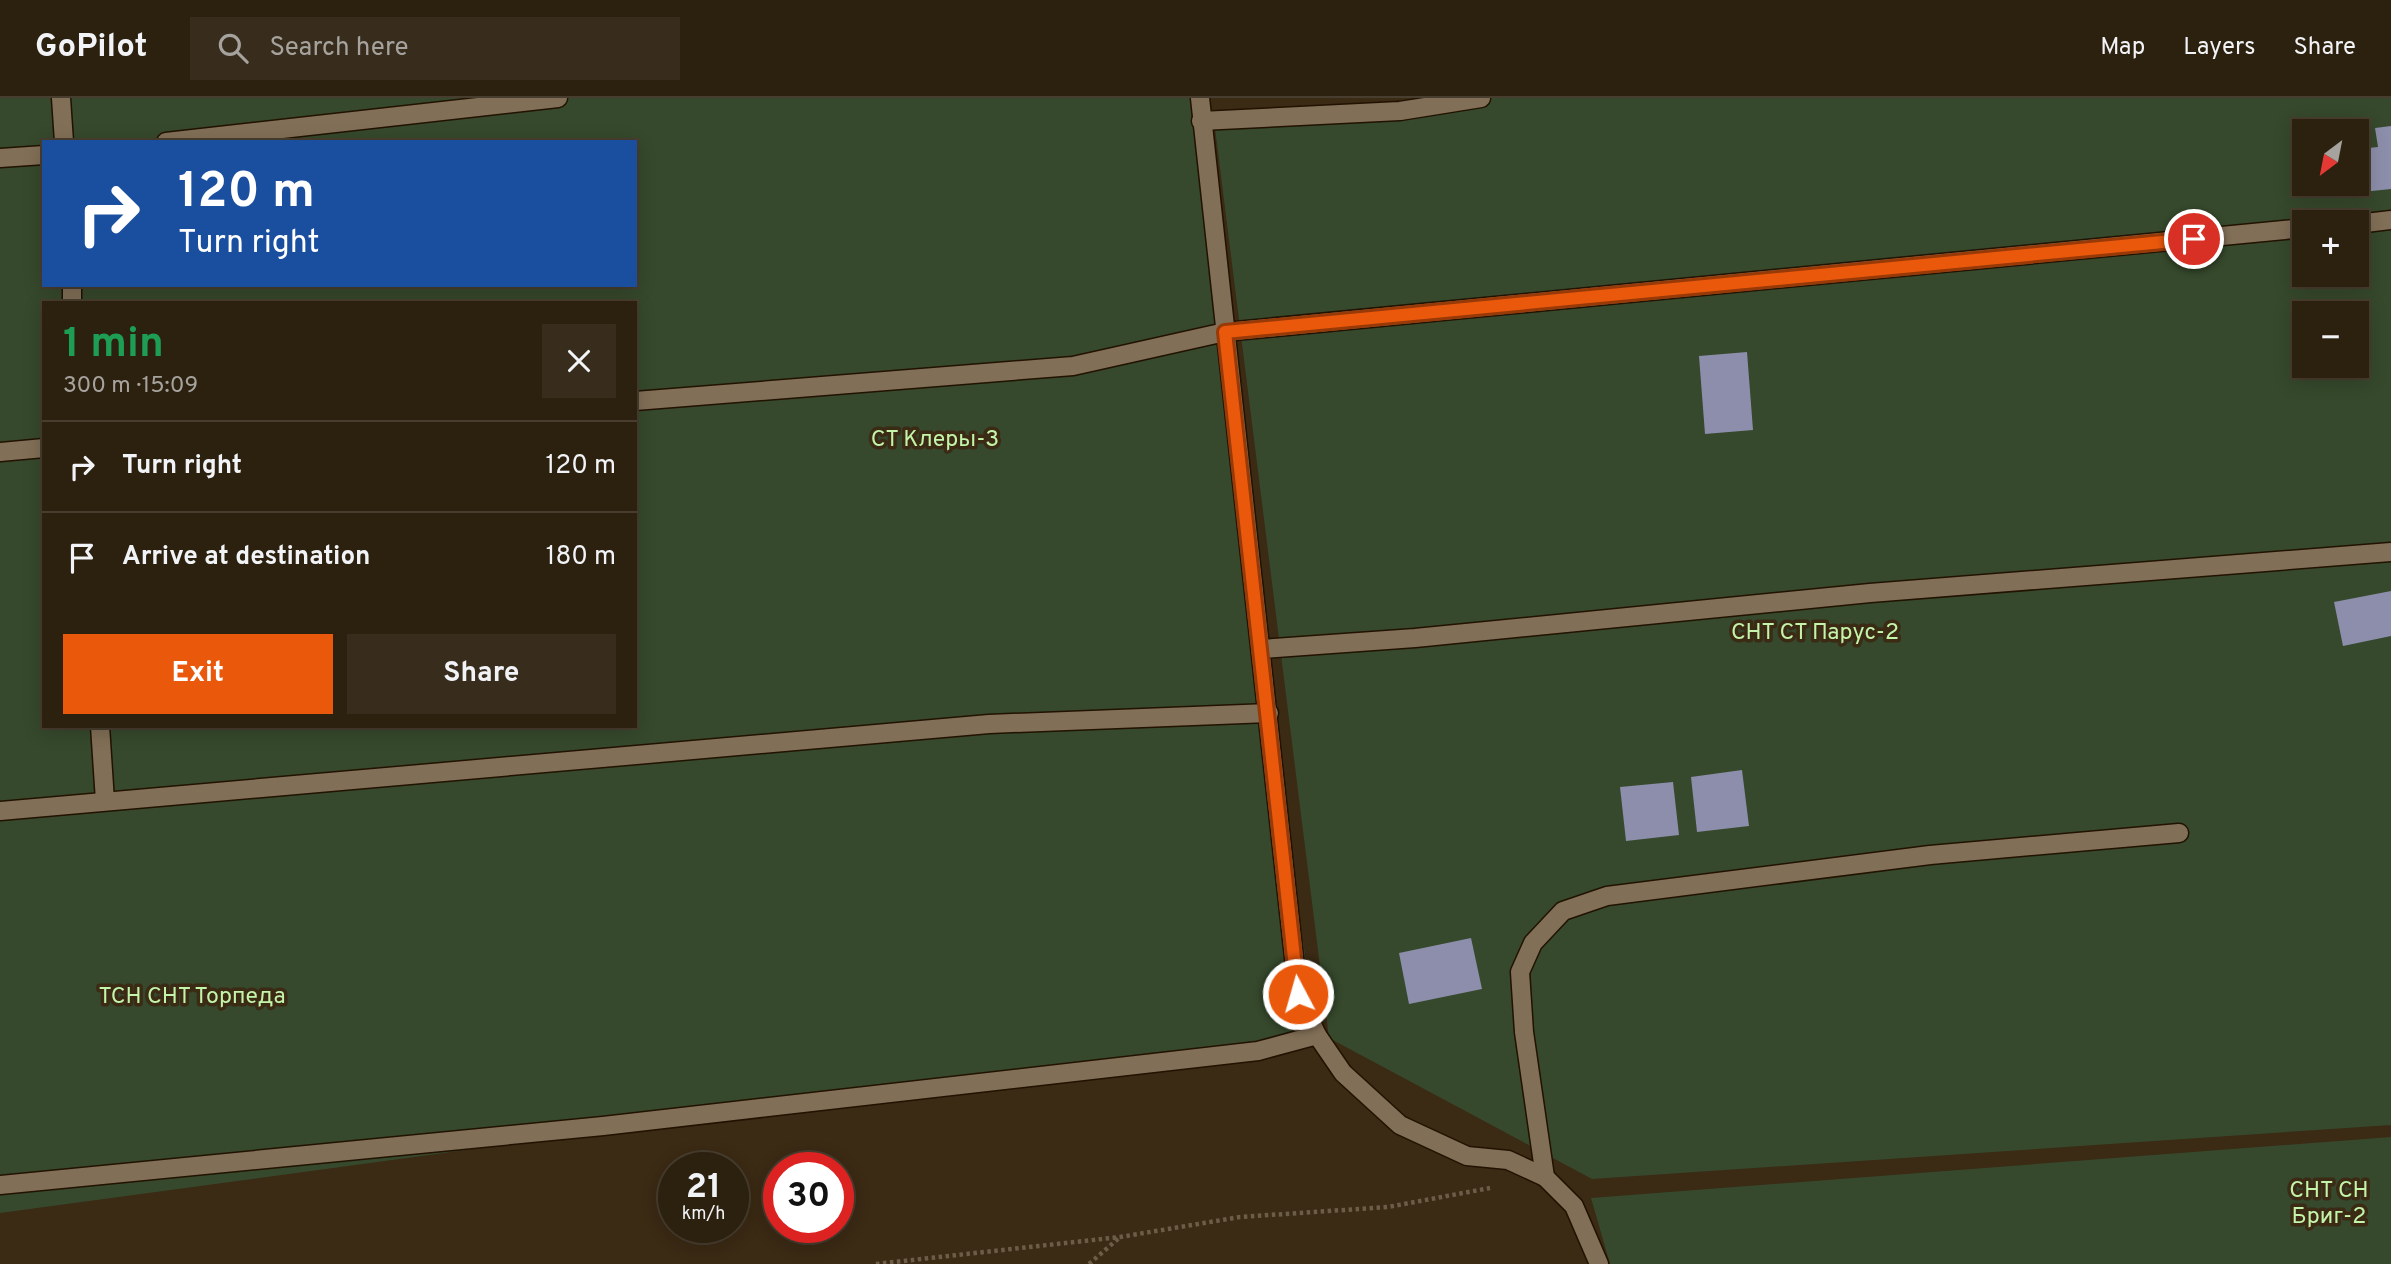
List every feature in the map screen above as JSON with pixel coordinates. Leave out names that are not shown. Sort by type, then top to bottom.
[{"type":"street","points":[[61,98],[64,140]]},
{"type":"street","points":[[184,140],[558,98]]},
{"type":"street","points":[[1200,98],[1298,994],[1317,1035],[1343,1073],[1400,1125],[1467,1156],[1508,1160],[1545,1177],[1574,1206],[1599,1264]]},
{"type":"street","points":[[1201,121],[1400,111],[1481,98]]},
{"type":"street","points":[[0,158],[42,155]]},
{"type":"street","points":[[2369,223],[2391,220]]},
{"type":"street","points":[[637,401],[1073,366],[1225,332],[2292,230]]},
{"type":"street","points":[[0,452],[42,449]]},
{"type":"street","points":[[1261,649],[1415,638],[1870,593],[2391,552]]},
{"type":"street","points":[[0,811],[989,724],[1269,713]]},
{"type":"street","points":[[100,728],[106,800]]},
{"type":"street","points":[[1545,1177],[1524,1032],[1520,972],[1533,943],[1563,911],[1607,896],[1890,860],[2179,832]]},
{"type":"street","points":[[0,1185],[603,1126],[1258,1051],[1317,1035]]},
{"type":"path","points":[[876,1264],[1119,1237],[1240,1217],[1388,1207],[1493,1187]]},
{"type":"path","points":[[1089,1264],[1119,1237]]},
{"type":"green space","points":[[0,98],[1203,98],[1269,713],[1317,1035],[0,1213]]},
{"type":"green space","name":"СНТ СТ Парус-2","points":[[1492,98],[2391,98],[2391,1125],[1592,1179],[1329,1038],[1213,112]]},
{"type":"green space","name":"СНТ СН Бриг-2","points":[[2391,1137],[2391,1264],[1610,1264],[1591,1198]]},
{"type":"building","points":[[2391,126],[2391,189],[2370,191],[2370,148],[2378,147],[2375,128]]},
{"type":"building","points":[[1747,352],[1753,430],[1705,434],[1699,356]]},
{"type":"building","points":[[2391,591],[2391,636],[2343,646],[2334,602]]},
{"type":"building","points":[[1742,770],[1749,826],[1697,832],[1691,777]]},
{"type":"building","points":[[1673,782],[1679,835],[1626,841],[1620,787]]},
{"type":"building","points":[[1471,938],[1482,989],[1409,1004],[1399,953]]},
{"type":"route","points":[[1298,994],[1225,332],[2194,239]]},
{"type":"park label","name":"СТ Клеры-3","points":[[935,438]]},
{"type":"park label","name":"ТСН СНТ Торпеда","points":[[192,995]]}]
